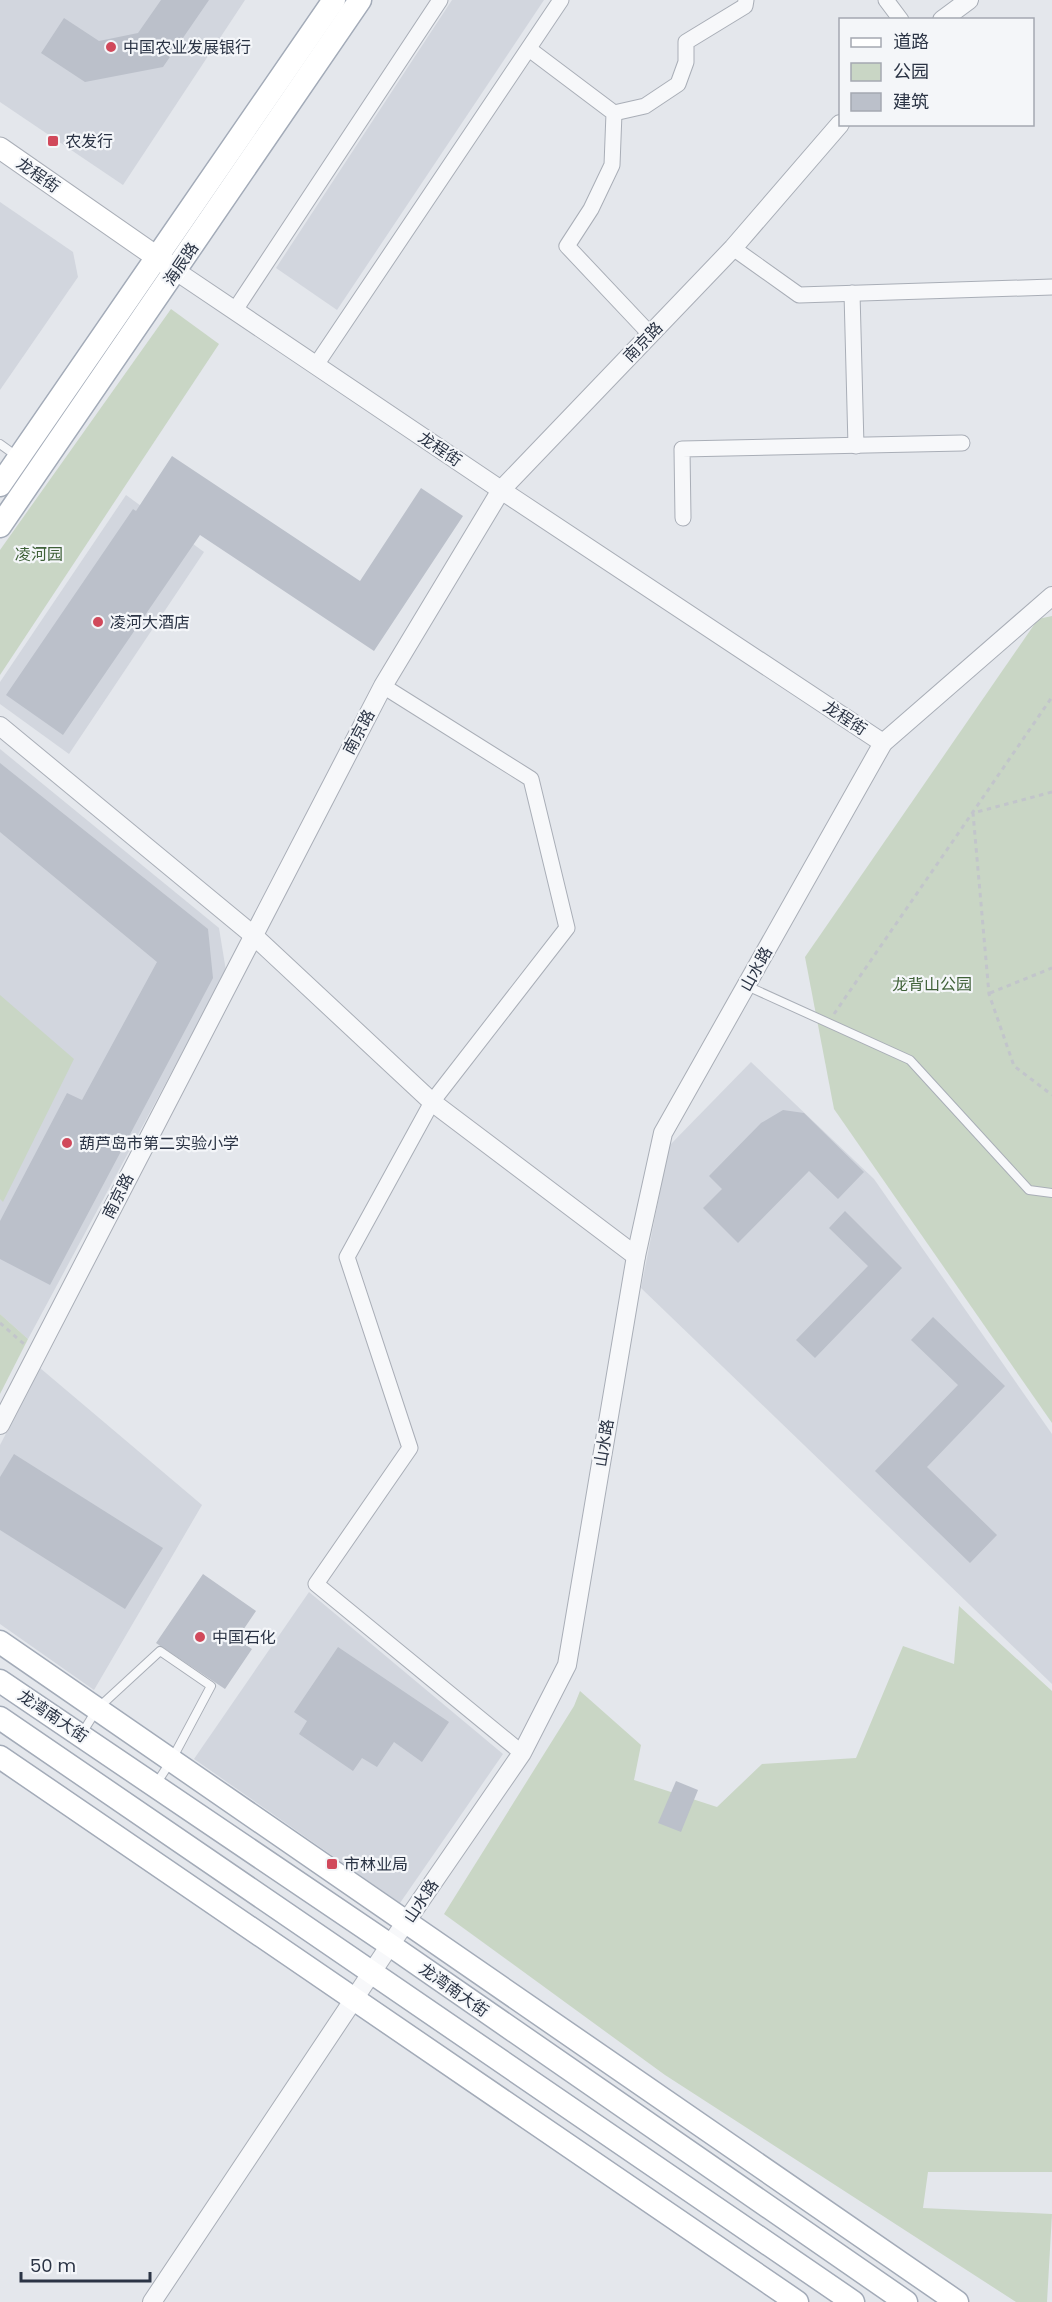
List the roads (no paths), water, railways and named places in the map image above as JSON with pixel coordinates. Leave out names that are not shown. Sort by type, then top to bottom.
[{"type":"main road","name":"海辰路","points":[[0,485],[334,0]]},
{"type":"main road","name":"海辰路","points":[[0,526],[360,0]]},
{"type":"main road","name":"龙程街","points":[[0,148],[176,271]]},
{"type":"main road","points":[[0,1642],[957,2302]]},
{"type":"main road","name":"龙湾南大街","points":[[0,1681],[390,1945],[906,2302]]},
{"type":"main road","name":"龙湾南大街","points":[[0,1718],[853,2302]]},
{"type":"main road","points":[[0,1757],[798,2302],[816,2277]]},
{"type":"main road","points":[[88,1817],[106,1791]]},
{"type":"street","points":[[235,310],[440,0]]},
{"type":"street","points":[[315,365],[561,0]]},
{"type":"street","points":[[529,49],[614,113],[645,106],[678,84],[687,62],[686,42],[745,6],[746,0]]},
{"type":"street","points":[[886,0],[900,18]]},
{"type":"street","points":[[945,18],[969,0]]},
{"type":"street","points":[[614,113],[612,165],[591,208],[567,246],[650,334]]},
{"type":"street","name":"南京路","points":[[0,1425],[383,686],[501,490],[733,248],[839,125]]},
{"type":"street","points":[[733,248],[799,295],[1052,287]]},
{"type":"street","name":"龙程街","points":[[176,271],[501,490],[884,743]]},
{"type":"street","points":[[852,293],[856,446]]},
{"type":"street","points":[[683,518],[682,449],[962,443]]},
{"type":"street","name":"山水路","points":[[152,2302],[390,1945],[522,1753],[567,1665],[636,1256],[663,1133],[884,743],[1052,596]]},
{"type":"street","points":[[383,686],[531,778],[567,928],[432,1102],[347,1257],[410,1448],[316,1584],[522,1753]]},
{"type":"street","points":[[0,726],[253,935],[432,1102],[636,1256]]},
{"type":"lane","points":[[0,444],[19,457]]},
{"type":"lane","points":[[747,986],[910,1060],[1029,1190],[1052,1193]]},
{"type":"lane","points":[[81,1735],[97,1709],[160,1651],[212,1686],[171,1761],[155,1785]]},
{"type":"place","name":"中国农业发展银行","points":[[111,47]]},
{"type":"place","name":"农发行","points":[[53,141]]},
{"type":"place","name":"凌河大酒店","points":[[98,622]]},
{"type":"place","name":"葫芦岛市第二实验小学","points":[[67,1143]]},
{"type":"place","name":"中国石化","points":[[200,1637]]},
{"type":"place","name":"市林业局","points":[[332,1864]]},
{"type":"park label","name":"凌河园","points":[[39,554]]},
{"type":"park label","name":"龙背山公园","points":[[932,984]]}]
